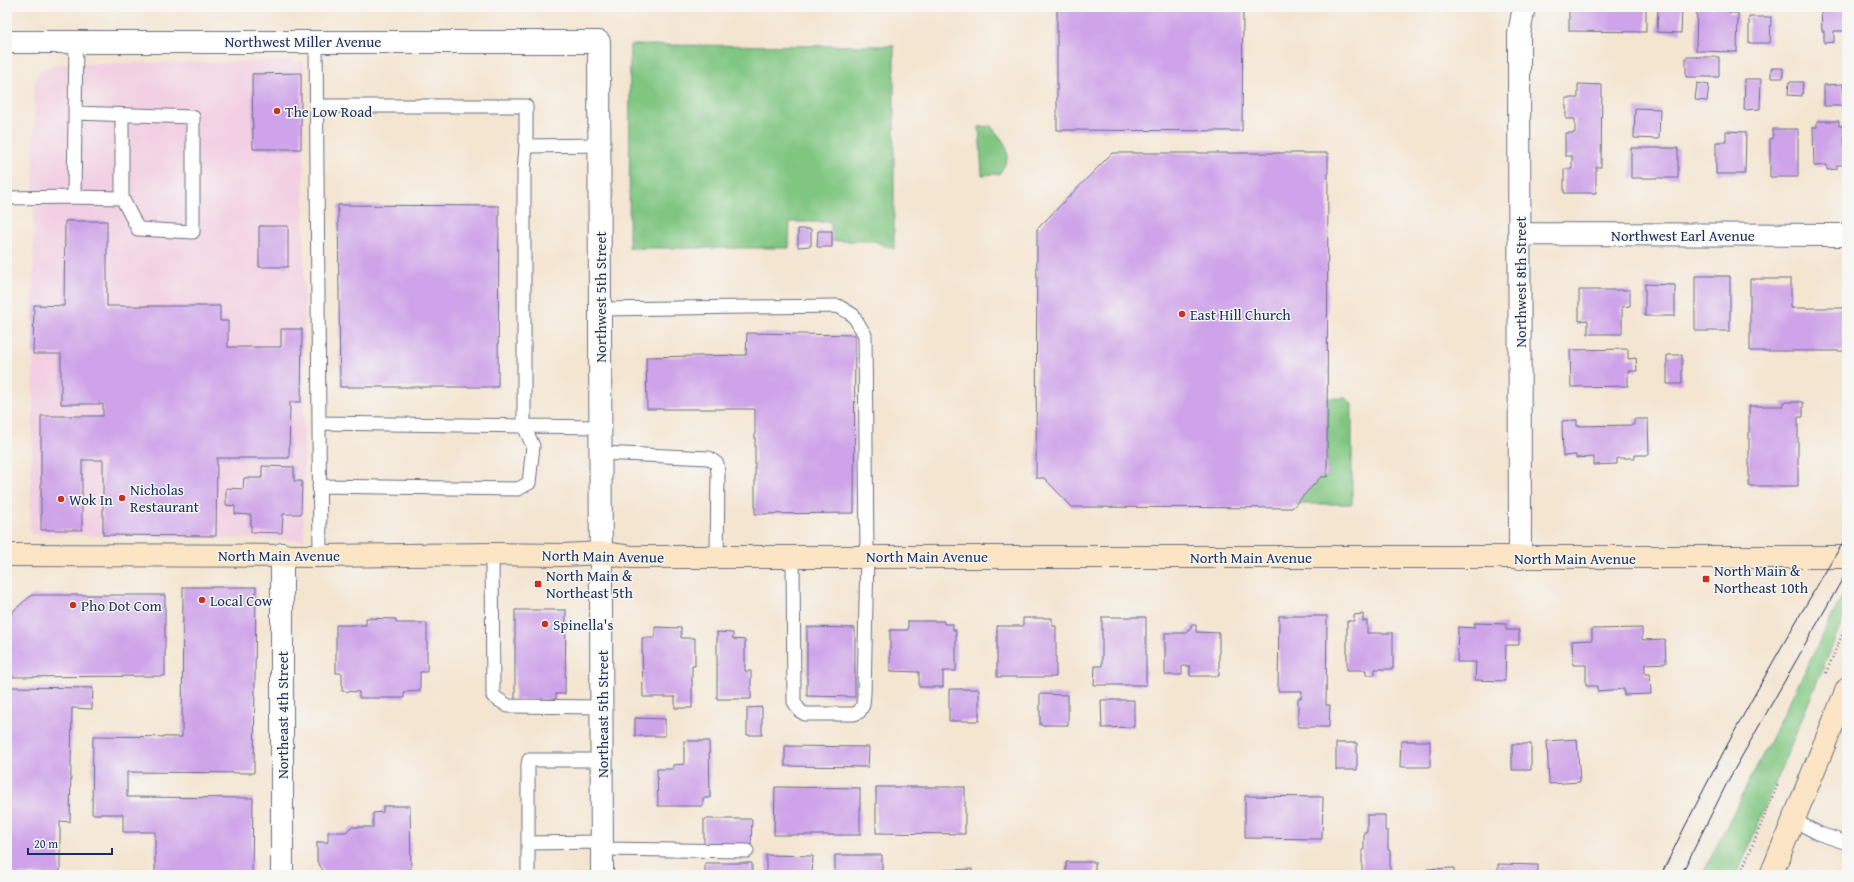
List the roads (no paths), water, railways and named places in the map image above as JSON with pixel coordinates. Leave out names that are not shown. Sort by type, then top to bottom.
[{"type":"street","name":"Northwest 8th Street","points":[[1520,558],[1520,234],[1518,34],[1524,7]]},
{"type":"street","name":"Northwest Miller Avenue","points":[[7,42],[599,42]]},
{"type":"street","name":"Northwest 5th Street","points":[[599,42],[602,553]]},
{"type":"street","name":"Northwest Earl Avenue","points":[[1520,234],[1847,235]]},
{"type":"street","name":"North Main Avenue","points":[[7,555],[282,554],[320,556],[492,554],[563,555],[602,553],[632,557],[1847,557]]},
{"type":"street","name":"Northeast 5th Street","points":[[602,553],[602,875]]},
{"type":"street","name":"Northeast 4th Street","points":[[282,554],[282,875]]},
{"type":"street","points":[[1771,875],[1793,820],[1840,723],[1847,689]]},
{"type":"lane","points":[[74,197],[76,41]]},
{"type":"lane","points":[[316,42],[320,556]]},
{"type":"lane","points":[[316,106],[526,106],[526,146],[524,171],[524,426],[533,446],[529,483],[518,488],[319,486]]},
{"type":"lane","points":[[75,113],[193,117],[193,232],[138,228],[122,198],[122,115]]},
{"type":"lane","points":[[526,146],[599,145]]},
{"type":"lane","points":[[7,198],[122,198]]},
{"type":"lane","points":[[600,309],[838,306],[853,315],[865,335],[867,556],[863,705],[859,712],[854,714],[805,714],[800,711],[794,702],[792,556]]},
{"type":"lane","points":[[319,423],[601,427]]},
{"type":"lane","points":[[601,452],[709,458],[717,464],[717,557]]},
{"type":"lane","points":[[492,554],[493,696],[508,706],[602,707]]},
{"type":"lane","points":[[528,875],[529,760],[602,760]]},
{"type":"lane","points":[[1793,820],[1820,834],[1847,843]]},
{"type":"lane","points":[[528,843],[747,851]]},
{"type":"tram line","points":[[1661,875],[1704,789],[1750,703],[1847,536]]},
{"type":"tram line","points":[[1681,875],[1729,779],[1847,571]]},
{"type":"place","name":"The Low Road","points":[[277,111]]},
{"type":"place","name":"East Hill Church","points":[[1182,314]]},
{"type":"place","name":"Nicholas Restaurant","points":[[122,498]]},
{"type":"place","name":"Wok In","points":[[61,499]]},
{"type":"place","name":"North Main & Northeast 10th","points":[[1706,579]]},
{"type":"place","name":"North Main & Northeast 5th","points":[[538,584]]},
{"type":"place","name":"Local Cow","points":[[202,600]]},
{"type":"place","name":"Pho Dot Com","points":[[73,605]]},
{"type":"place","name":"Spinella's","points":[[545,624]]}]
